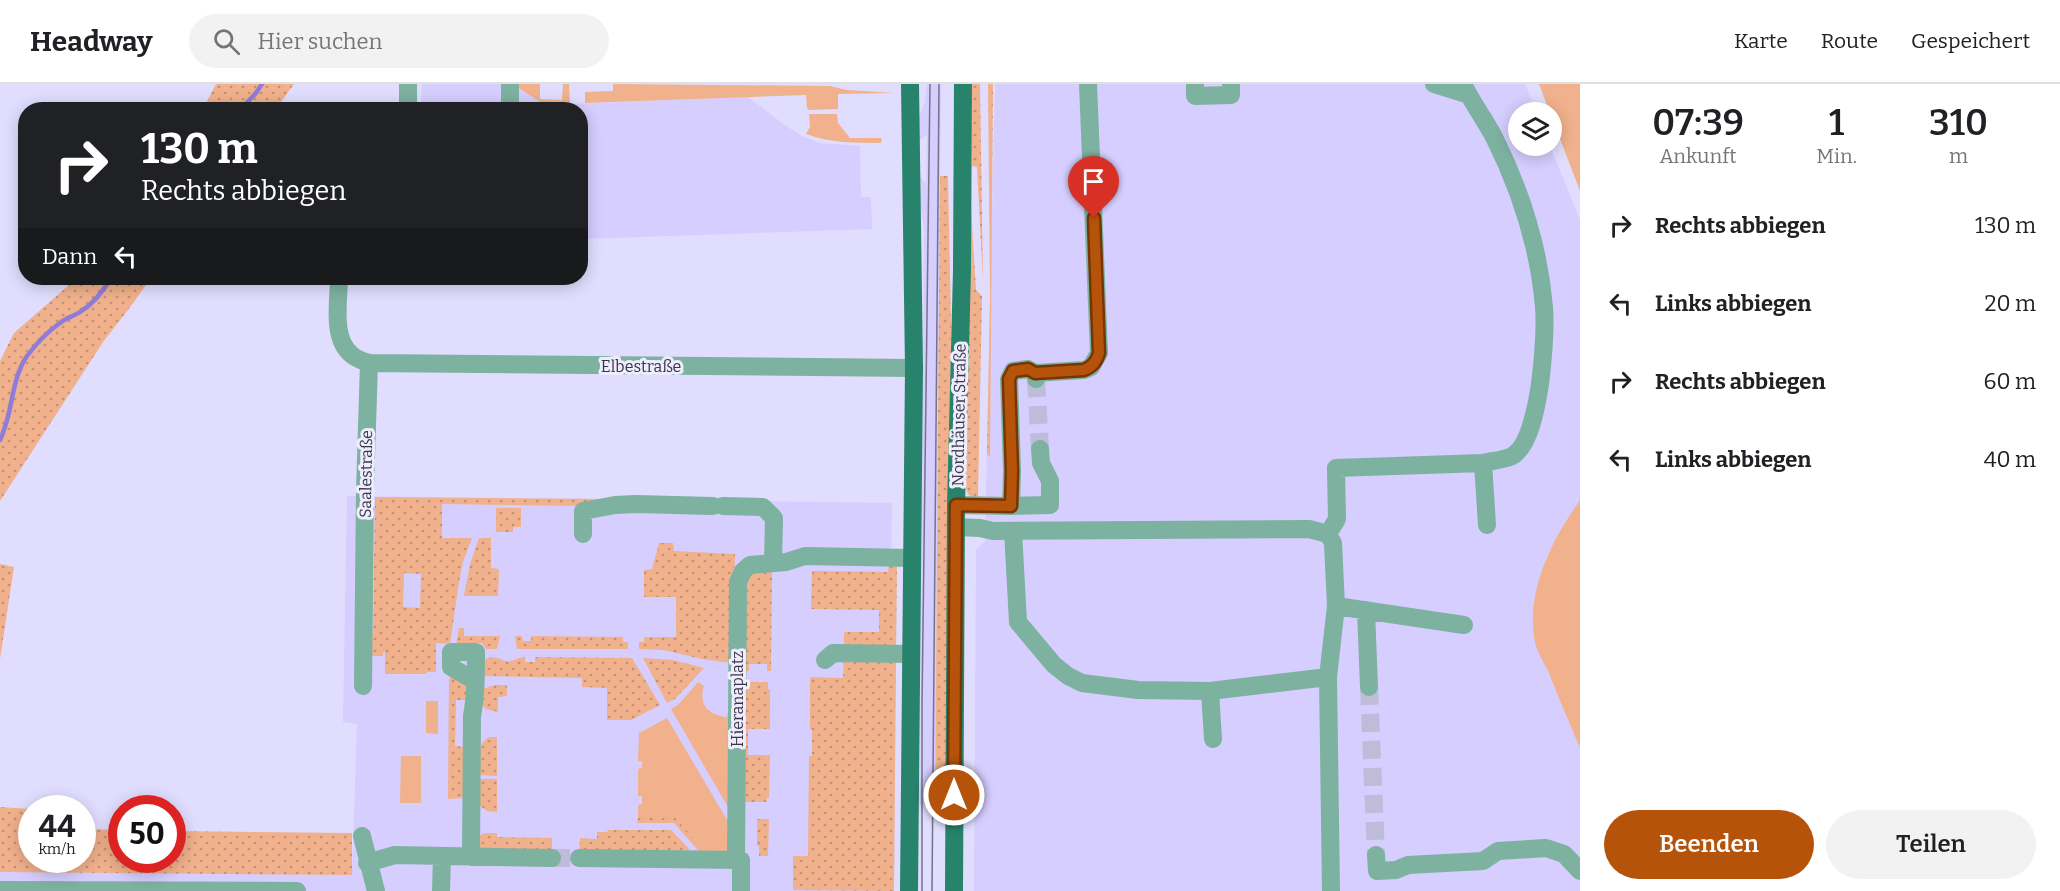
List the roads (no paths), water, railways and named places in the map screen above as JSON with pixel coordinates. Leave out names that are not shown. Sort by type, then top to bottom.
[{"type":"main road","points":[[909,84],[914,368],[909,891]]},
{"type":"main road","name":"Nordhäuser Straße","points":[[954,891],[956,505],[962,270],[963,84]]},
{"type":"street","points":[[408,84],[408,102]]},
{"type":"street","points":[[510,84],[510,102]]},
{"type":"street","points":[[1011,506],[1009,379],[1013,371],[1028,369],[1035,376],[1084,370],[1096,362],[1099,353],[1089,84]]},
{"type":"street","points":[[1195,84],[1195,96],[1231,94],[1231,84]]},
{"type":"street","points":[[1328,534],[1337,519],[1336,468],[1483,463],[1512,456],[1526,440],[1538,398],[1544,308],[1539,270],[1522,206],[1494,137],[1466,91],[1437,84]]},
{"type":"street","points":[[339,285],[339,332],[344,348],[352,355],[369,363]]},
{"type":"street","name":"Elbestraße","points":[[369,363],[914,368]]},
{"type":"street","name":"Saalestraße","points":[[363,686],[369,363]]},
{"type":"street","points":[[1040,449],[1041,463],[1050,481],[1052,531]]},
{"type":"street","points":[[1483,463],[1486,525]]},
{"type":"street","points":[[583,534],[583,511],[615,505],[763,507],[774,518],[773,563]]},
{"type":"street","points":[[956,505],[1050,505]]},
{"type":"street","points":[[956,527],[1013,531],[1309,529],[1328,534],[1334,543],[1336,606],[1328,677],[1331,891]]},
{"type":"street","points":[[1013,531],[1018,622],[1054,665],[1082,683],[1138,690],[1210,691],[1328,677]]},
{"type":"street","name":"Hieranaplatz","points":[[741,891],[738,582],[743,571],[750,565],[786,562],[806,556],[912,558]]},
{"type":"street","points":[[1336,606],[1464,625]]},
{"type":"street","points":[[1366,610],[1369,687]]},
{"type":"street","points":[[825,660],[833,653],[911,654]]},
{"type":"street","points":[[471,857],[472,716],[476,681]]},
{"type":"street","points":[[1210,691],[1213,739]]},
{"type":"street","points":[[362,836],[373,890]]},
{"type":"street","points":[[1376,855],[1377,871],[1396,870],[1408,865],[1483,861],[1498,851],[1546,848],[1564,854],[1580,871]]},
{"type":"street","points":[[367,863],[395,855],[552,858]]},
{"type":"street","points":[[441,891],[442,856]]},
{"type":"street","points":[[579,858],[739,860]]},
{"type":"street","points":[[0,890],[297,891]]},
{"type":"waterway","points":[[248,102],[262,84]]},
{"type":"waterway","points":[[0,440],[18,376],[27,356],[51,330],[89,305],[106,285]]},
{"type":"tunnel","points":[[1036,379],[1040,449]]},
{"type":"tunnel","points":[[1369,687],[1376,855]]},
{"type":"tunnel","points":[[552,858],[579,858]]},
{"type":"tram line","points":[[922,891],[922,704],[930,84]]},
{"type":"tram line","points":[[932,891],[939,84]]}]
